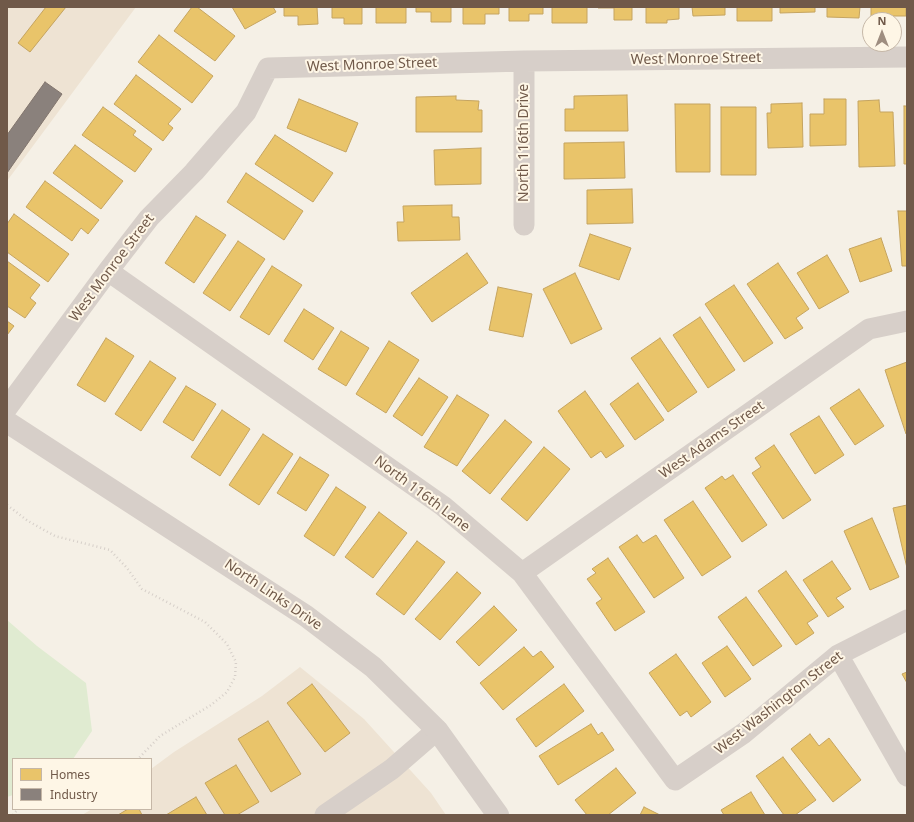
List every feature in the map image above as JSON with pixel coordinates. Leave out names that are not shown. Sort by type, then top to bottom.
[{"type":"street","name":"West Monroe Street","points":[[7,408],[108,270],[149,218],[194,172],[246,112],[268,68],[524,61],[907,57]]},
{"type":"street","name":"North 116th Drive","points":[[524,61],[524,225]]},
{"type":"street","name":"North 116th Lane","points":[[108,270],[443,506],[522,573],[675,780]]},
{"type":"street","name":"West Adams Street","points":[[522,573],[869,329],[907,321]]},
{"type":"street","name":"North Links Drive","points":[[7,422],[306,616],[374,667],[437,730],[498,815]]},
{"type":"street","name":"West Washington Street","points":[[675,780],[744,733],[838,655],[907,620]]},
{"type":"street","points":[[838,655],[907,776]]},
{"type":"street","points":[[325,815],[392,769],[437,730]]},
{"type":"path","points":[[7,505],[28,521],[55,536],[110,550],[127,568],[142,589],[204,622],[227,644],[236,662],[235,677],[227,692],[211,705],[160,736],[139,758]]},
{"type":"shaded area","points":[[7,7],[136,7],[7,181]]},
{"type":"shaded area","points":[[300,667],[364,719],[431,793],[446,815],[82,815],[90,810],[152,810],[152,768],[174,752],[262,696]]},
{"type":"green space","points":[[7,620],[37,646],[86,683],[92,731],[74,758],[12,758],[12,795],[7,797]]},
{"type":"building: Homes","points":[[46,7],[66,7],[30,52],[18,43]]},
{"type":"building: Homes","points":[[192,7],[197,7],[235,36],[215,61],[174,31]]},
{"type":"building: Homes","points":[[232,7],[273,7],[276,12],[245,29]]},
{"type":"building: Homes","points":[[284,7],[317,7],[318,24],[298,25],[298,16],[284,16]]},
{"type":"building: Homes","points":[[332,7],[362,7],[362,24],[344,24],[344,18],[332,18]]},
{"type":"building: Homes","points":[[376,7],[406,7],[406,23],[376,23]]},
{"type":"building: Homes","points":[[416,7],[451,7],[451,22],[431,22],[431,12],[416,12]]},
{"type":"building: Homes","points":[[463,7],[499,7],[499,14],[485,14],[485,24],[463,24]]},
{"type":"building: Homes","points":[[509,7],[543,7],[543,14],[529,14],[529,21],[509,21]]},
{"type":"building: Homes","points":[[552,7],[587,7],[587,23],[552,23]]},
{"type":"building: Homes","points":[[598,7],[632,7],[632,20],[614,20],[614,8]]},
{"type":"building: Homes","points":[[646,7],[679,7],[679,19],[667,20],[667,23],[646,23]]},
{"type":"building: Homes","points":[[692,7],[725,7],[725,15],[693,16]]},
{"type":"building: Homes","points":[[737,7],[772,7],[772,21],[737,21]]},
{"type":"building: Homes","points":[[780,7],[815,7],[815,12],[780,13]]},
{"type":"building: Homes","points":[[827,7],[860,7],[859,18],[827,17]]},
{"type":"building: Homes","points":[[871,7],[906,7],[906,16],[902,16],[902,12],[871,12]]},
{"type":"building: Homes","points":[[159,35],[213,76],[192,103],[138,62]]},
{"type":"building: Homes","points":[[136,75],[181,109],[168,124],[173,128],[163,141],[114,104]]},
{"type":"building: Homes","points":[[627,95],[628,131],[565,131],[565,109],[574,109],[574,96]]},
{"type":"building: Homes","points":[[456,96],[456,100],[479,101],[478,110],[482,110],[482,132],[416,132],[416,97]]},
{"type":"building: Homes","points":[[299,99],[358,123],[346,152],[287,128]]},
{"type":"building: Homes","points":[[824,99],[846,99],[846,145],[810,146],[810,114],[824,114]]},
{"type":"building: Homes","points":[[879,100],[880,112],[893,112],[895,166],[859,167],[858,101]]},
{"type":"building: Homes","points":[[802,103],[803,147],[768,148],[767,113],[771,113],[771,104]]},
{"type":"building: Homes","points":[[675,104],[710,104],[710,172],[676,172]]},
{"type":"building: Homes","points":[[904,106],[907,106],[907,164],[904,164]]},
{"type":"building: Homes","points":[[103,107],[136,131],[133,135],[152,149],[135,172],[82,135]]},
{"type":"building: Homes","points":[[721,107],[756,107],[756,175],[721,175]]},
{"type":"building: Homes","points":[[275,135],[333,173],[313,202],[255,164]]},
{"type":"building: Homes","points":[[624,142],[625,178],[564,179],[564,143]]},
{"type":"building: Homes","points":[[75,145],[123,181],[101,209],[53,173]]},
{"type":"building: Homes","points":[[481,148],[481,184],[435,185],[434,150]]},
{"type":"building: Homes","points":[[246,173],[303,211],[284,240],[227,202]]},
{"type":"building: Homes","points":[[45,181],[99,220],[88,234],[81,228],[72,241],[26,207]]},
{"type":"building: Homes","points":[[632,189],[633,223],[587,224],[587,190]]},
{"type":"building: Homes","points":[[452,205],[452,217],[459,217],[460,240],[398,241],[397,222],[404,222],[403,206]]},
{"type":"building: Homes","points":[[898,211],[907,211],[907,266],[902,266]]},
{"type":"building: Homes","points":[[14,214],[69,254],[48,282],[7,252],[7,224]]},
{"type":"building: Homes","points":[[196,216],[226,235],[194,283],[165,263]]},
{"type":"building: Homes","points":[[590,234],[631,248],[619,280],[579,266]]},
{"type":"building: Homes","points":[[881,238],[892,271],[860,282],[849,249]]},
{"type":"building: Homes","points":[[238,241],[265,259],[230,311],[203,293]]},
{"type":"building: Homes","points":[[467,253],[488,283],[432,322],[411,293]]},
{"type":"building: Homes","points":[[827,255],[849,292],[819,309],[797,273]]},
{"type":"building: Homes","points":[[7,261],[40,285],[30,298],[36,303],[25,318],[7,306]]},
{"type":"building: Homes","points":[[778,263],[809,309],[796,318],[803,328],[785,339],[747,284]]},
{"type":"building: Homes","points":[[272,266],[302,285],[269,335],[240,317]]},
{"type":"building: Homes","points":[[575,273],[602,329],[571,344],[543,289]]},
{"type":"building: Homes","points":[[734,285],[773,343],[744,362],[705,304]]},
{"type":"building: Homes","points":[[498,287],[532,294],[523,337],[489,330]]},
{"type":"building: Homes","points":[[304,309],[334,328],[313,360],[284,341]]},
{"type":"building: Homes","points":[[700,317],[735,370],[708,388],[673,335]]},
{"type":"building: Homes","points":[[7,321],[14,326],[7,335]]},
{"type":"building: Homes","points":[[341,331],[369,348],[346,386],[318,369]]},
{"type":"building: Homes","points":[[106,338],[134,356],[105,402],[77,385]]},
{"type":"building: Homes","points":[[660,338],[697,392],[668,412],[631,358]]},
{"type":"building: Homes","points":[[389,341],[419,360],[386,413],[356,394]]},
{"type":"building: Homes","points":[[150,361],[176,378],[141,431],[115,414]]},
{"type":"building: Homes","points":[[907,362],[907,433],[906,434],[885,370]]},
{"type":"building: Homes","points":[[419,378],[448,397],[422,436],[393,416]]},
{"type":"building: Homes","points":[[638,383],[664,420],[635,440],[610,404]]},
{"type":"building: Homes","points":[[186,386],[216,404],[193,441],[163,422]]},
{"type":"building: Homes","points":[[859,389],[884,426],[855,445],[830,408]]},
{"type":"building: Homes","points":[[585,391],[624,446],[606,458],[601,451],[591,458],[558,411]]},
{"type":"building: Homes","points":[[457,395],[489,415],[457,466],[424,447]]},
{"type":"building: Homes","points":[[222,410],[250,429],[220,476],[191,457]]},
{"type":"building: Homes","points":[[819,416],[844,455],[815,474],[790,434]]},
{"type":"building: Homes","points":[[505,420],[532,442],[490,494],[462,471]]},
{"type":"building: Homes","points":[[263,434],[293,454],[259,505],[229,485]]},
{"type":"building: Homes","points":[[774,445],[811,500],[783,519],[752,473],[761,467],[755,458]]},
{"type":"building: Homes","points":[[544,447],[570,469],[527,521],[501,499]]},
{"type":"building: Homes","points":[[300,457],[329,475],[306,511],[277,493]]},
{"type":"building: Homes","points":[[733,475],[767,525],[742,542],[705,488],[722,476],[725,480]]},
{"type":"building: Homes","points":[[336,487],[366,507],[334,556],[304,536]]},
{"type":"building: Homes","points":[[693,501],[731,557],[702,576],[664,520]]},
{"type":"building: Homes","points":[[907,505],[907,568],[893,508]]},
{"type":"building: Homes","points":[[379,512],[407,533],[373,578],[345,557]]},
{"type":"building: Homes","points":[[872,518],[899,577],[870,590],[844,531]]},
{"type":"building: Homes","points":[[637,535],[643,543],[656,535],[684,578],[654,598],[619,547]]},
{"type":"building: Homes","points":[[417,541],[445,562],[404,615],[376,594]]},
{"type":"building: Homes","points":[[608,558],[645,612],[615,631],[596,603],[602,599],[587,579],[596,573],[592,569]]},
{"type":"building: Homes","points":[[832,561],[851,589],[836,598],[844,607],[828,617],[803,580]]},
{"type":"building: Homes","points":[[786,571],[818,616],[807,623],[814,633],[796,645],[758,591]]},
{"type":"building: Homes","points":[[457,572],[481,593],[440,640],[415,619]]},
{"type":"building: Homes","points":[[746,597],[782,646],[753,666],[718,617]]},
{"type":"building: Homes","points":[[494,606],[517,630],[479,666],[456,642]]},
{"type":"building: Homes","points":[[727,646],[751,679],[725,697],[702,663]]},
{"type":"building: Homes","points":[[524,647],[533,657],[541,651],[554,667],[503,710],[480,683]]},
{"type":"building: Homes","points":[[676,654],[711,702],[691,717],[687,711],[680,716],[649,673]]},
{"type":"building: Homes","points":[[907,672],[907,683],[902,674]]},
{"type":"building: Homes","points":[[312,684],[350,733],[325,752],[287,703]]},
{"type":"building: Homes","points":[[564,684],[584,711],[536,747],[516,719]]},
{"type":"building: Homes","points":[[268,721],[301,774],[271,792],[238,739]]},
{"type":"building: Homes","points":[[591,724],[598,735],[602,732],[614,750],[558,785],[539,756]]},
{"type":"building: Homes","points":[[810,734],[819,746],[829,738],[861,780],[833,802],[791,749]]},
{"type":"building: Homes","points":[[783,757],[816,800],[795,815],[784,815],[756,776]]},
{"type":"building: Homes","points":[[236,765],[259,802],[237,815],[225,815],[205,783]]},
{"type":"building: Homes","points":[[616,768],[636,793],[608,815],[587,815],[575,800]]},
{"type":"building: Homes","points":[[751,792],[765,815],[724,815],[721,810]]},
{"type":"building: Homes","points":[[196,797],[207,815],[166,815]]},
{"type":"building: Homes","points":[[644,807],[660,815],[640,815]]},
{"type":"building: Homes","points":[[126,810],[140,810],[142,815],[118,815]]},
{"type":"building: Industry","points":[[45,82],[62,94],[7,173],[7,135]]}]
